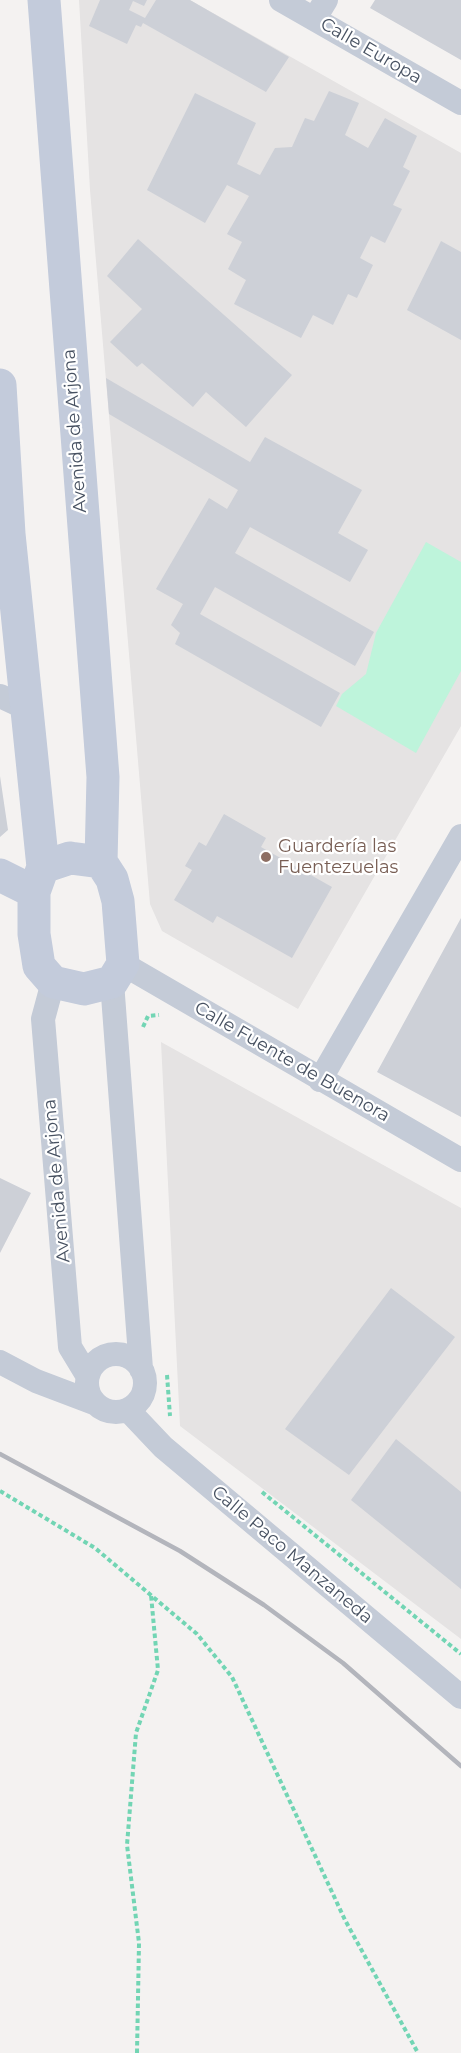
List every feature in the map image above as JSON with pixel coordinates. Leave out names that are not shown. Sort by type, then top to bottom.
[{"type":"street","name":"Avenida de Arjona","points":[[44,0],[103,777],[101,862]]},
{"type":"street","name":"Calle Europa","points":[[281,0],[320,9],[461,103]]},
{"type":"street","points":[[0,384],[14,703],[38,880],[34,934],[39,966],[53,982],[84,989],[118,973]]},
{"type":"street","points":[[320,1080],[461,836]]},
{"type":"street","points":[[0,875],[38,880],[70,858],[101,862],[112,879],[118,902],[118,973],[144,1392],[138,1402],[128,1410],[110,1412],[36,1381],[0,1362]]},
{"type":"street","name":"Calle Fuente de Buenora","points":[[118,973],[320,1080],[461,1160]]},
{"type":"street","name":"Avenida de Arjona","points":[[53,982],[43,1019],[69,1336],[70,1347],[87,1376]]},
{"type":"street","points":[[94,1404],[87,1388],[87,1376],[99,1358],[114,1353],[130,1358],[141,1368]]},
{"type":"street","name":"Calle Paco Manzaneda","points":[[128,1410],[163,1447],[461,1696]]},
{"type":"path","points":[[0,1491],[95,1548],[197,1634],[232,1677],[345,1920],[418,2053]]},
{"type":"path","points":[[137,2053],[139,1943],[127,1845],[136,1733],[158,1670],[150,1594]]},
{"type":"shaded area","points":[[79,0],[190,0],[461,153],[461,726],[298,1009],[162,931],[150,904],[90,190]]},
{"type":"shaded area","points":[[161,1042],[461,1208],[461,1639],[180,1426]]},
{"type":"green space","points":[[426,542],[461,562],[461,671],[416,753],[336,706],[342,694],[366,674],[376,633]]},
{"type":"building","points":[[100,0],[147,0],[144,6],[133,1],[129,10],[145,18],[156,0],[190,0],[289,57],[266,92],[143,23],[141,27],[136,25],[127,44],[89,26]]},
{"type":"building","points":[[375,0],[461,0],[461,60],[370,8]]},
{"type":"building","points":[[329,91],[359,103],[345,135],[368,148],[385,118],[417,136],[403,167],[410,171],[393,205],[402,209],[385,243],[371,236],[360,258],[373,265],[357,298],[348,294],[333,325],[313,315],[301,338],[234,304],[246,280],[228,269],[242,242],[227,234],[249,196],[227,185],[205,223],[147,190],[195,93],[256,123],[237,164],[260,175],[275,148],[292,147],[305,118],[314,121]]},
{"type":"building","points":[[138,239],[292,375],[246,427],[206,392],[193,407],[142,363],[137,367],[110,342],[142,309],[107,276]]},
{"type":"building","points":[[441,241],[461,252],[461,340],[407,310]]},
{"type":"building","points":[[106,378],[250,462],[265,437],[362,490],[338,533],[368,550],[350,582],[250,527],[235,553],[374,632],[355,666],[215,587],[200,614],[340,693],[321,727],[175,644],[180,633],[171,625],[183,604],[156,589],[209,498],[227,509],[238,490],[109,414]]},
{"type":"building","points":[[0,776],[8,830],[0,837]]},
{"type":"building","name":"Guardería las Fuentezuelas","points":[[224,814],[266,838],[261,847],[332,887],[292,958],[217,916],[213,923],[174,900],[192,870],[185,866],[199,842],[206,846]]},
{"type":"building","points":[[461,918],[461,1117],[377,1072]]},
{"type":"building","points":[[0,1178],[31,1193],[0,1253]]},
{"type":"building","points":[[391,1288],[455,1337],[349,1475],[285,1429]]},
{"type":"building","points":[[396,1439],[461,1492],[461,1589],[351,1500]]},
{"type":"railway","points":[[0,1454],[180,1551],[264,1605],[343,1663],[461,1766]]},
{"type":"place","name":"Guardería las Fuentezuelas","points":[[266,857]]}]
